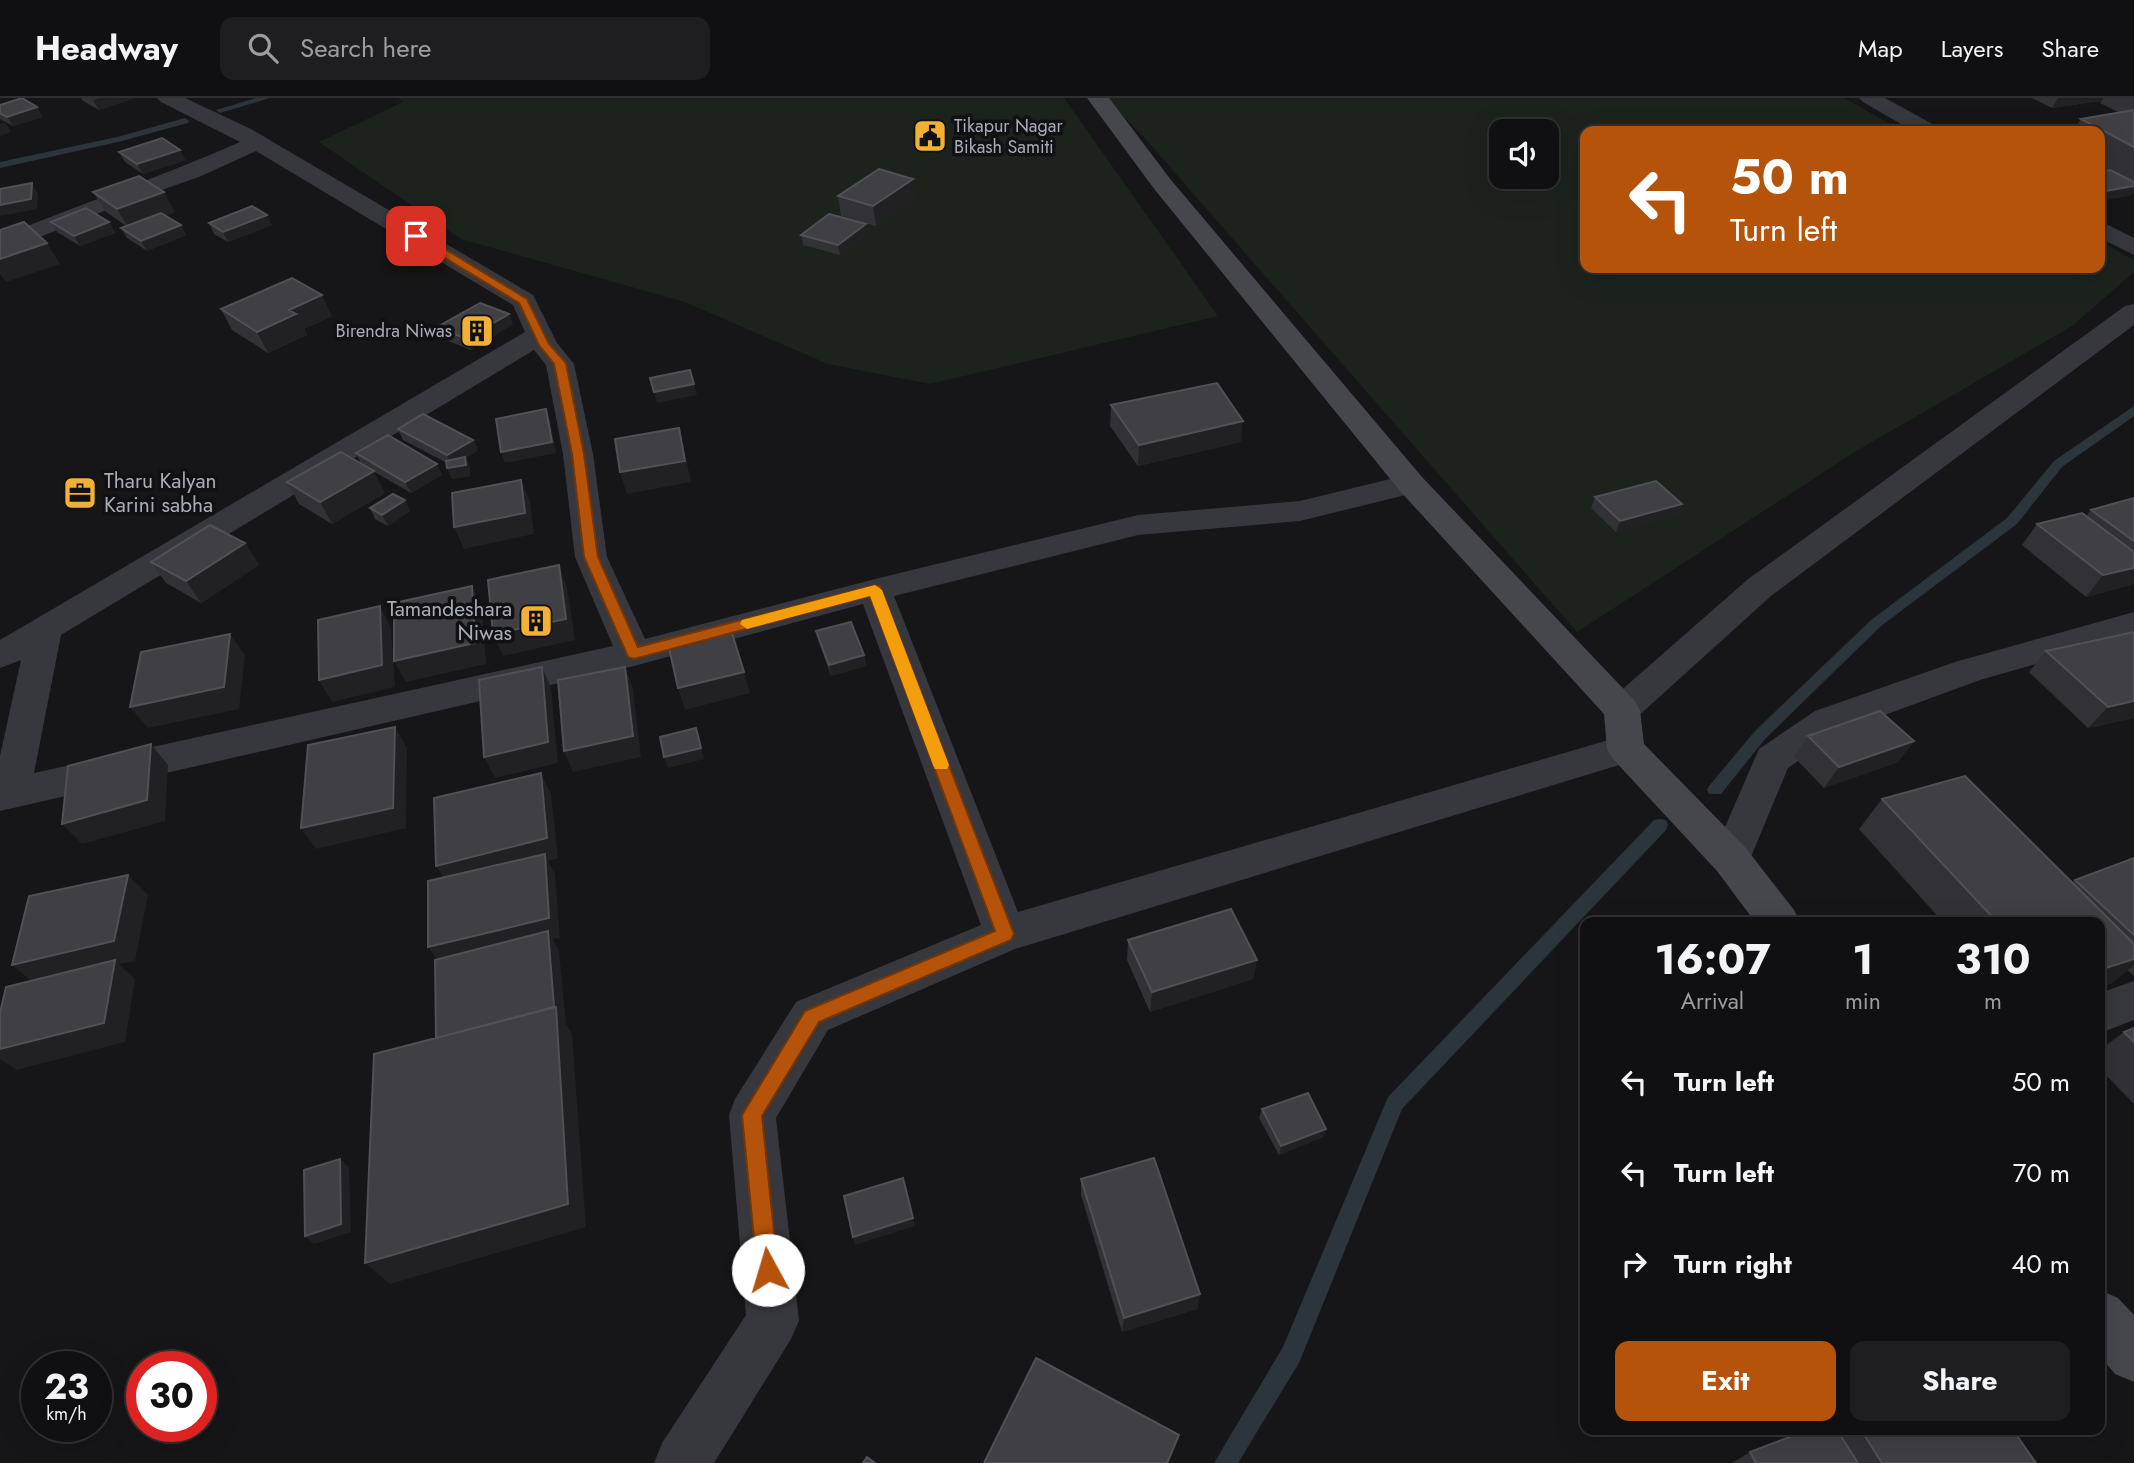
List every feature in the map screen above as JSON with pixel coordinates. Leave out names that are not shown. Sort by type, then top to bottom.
[{"type":"street","points":[[168,98],[243,134],[255,144],[524,301],[539,335],[560,363],[578,454],[591,557],[634,654]]},
{"type":"street","points":[[1098,98],[1163,185],[1410,484],[1624,729],[1775,917]]},
{"type":"street","points":[[1870,98],[1919,126]]},
{"type":"street","points":[[0,246],[109,201],[191,172],[255,144]]},
{"type":"street","points":[[0,220],[109,201]]},
{"type":"street","points":[[2105,231],[2134,248]]},
{"type":"street","points":[[682,1463],[773,1321],[752,1115],[812,1016],[1005,934],[1624,729],[1759,588],[2134,312]]},
{"type":"street","points":[[0,656],[539,335]]},
{"type":"street","points":[[45,630],[6,795],[634,654],[875,590],[1138,525],[1300,511],[1410,484]]},
{"type":"street","points":[[875,590],[1005,934]]},
{"type":"street","points":[[1731,859],[1772,759],[1828,721],[1968,671],[2134,624]]},
{"type":"street","points":[[2105,1011],[2134,1000]]},
{"type":"street","points":[[2105,1322],[2134,1355]]},
{"type":"shaded area","points":[[398,98],[1064,98],[1218,316],[930,384],[828,364],[685,302],[461,239],[319,142],[403,102]]},
{"type":"shaded area","points":[[1105,98],[1844,98],[1894,126],[1580,126],[1580,273],[2105,273],[2105,244],[2134,260],[2134,272],[2072,326],[1853,453],[1577,632],[1141,134]]},
{"type":"building","points":[[22,98],[37,107],[7,117],[0,113],[0,105]]},
{"type":"building","points":[[2134,110],[2134,147],[2105,132],[2105,126],[2094,126],[2081,119]]},
{"type":"building","points":[[162,138],[180,150],[137,164],[119,152]]},
{"type":"building","points":[[879,169],[913,179],[873,206],[838,196]]},
{"type":"building","points":[[2110,170],[2134,182],[2134,186],[2105,191],[2105,171]]},
{"type":"building","points":[[139,176],[164,192],[117,209],[93,192]]},
{"type":"building","points":[[32,183],[31,199],[0,205],[0,189]]},
{"type":"building","points":[[252,206],[267,215],[223,232],[209,223]]},
{"type":"building","points":[[86,208],[109,222],[74,236],[51,222]]},
{"type":"building","points":[[161,213],[181,225],[141,241],[121,228]]},
{"type":"building","points":[[829,214],[866,224],[838,245],[801,235]]},
{"type":"building","points":[[24,222],[47,243],[0,259],[0,230]]},
{"type":"building","points":[[292,278],[322,295],[289,310],[296,314],[257,332],[221,309]]},
{"type":"building","points":[[480,303],[509,314],[466,339],[437,327]]},
{"type":"building","points":[[690,370],[694,384],[654,392],[650,378]]},
{"type":"building","points":[[1217,383],[1243,421],[1139,445],[1111,405]]},
{"type":"building","points":[[546,409],[552,442],[501,452],[496,419]]},
{"type":"building","points":[[423,414],[473,440],[447,455],[398,429]]},
{"type":"building","points":[[679,428],[685,461],[620,472],[615,439]]},
{"type":"building","points":[[388,435],[437,464],[405,482],[356,453]]},
{"type":"building","points":[[341,452],[374,471],[320,502],[287,482]]},
{"type":"building","points":[[465,457],[466,465],[447,468],[446,461]]},
{"type":"building","points":[[521,480],[525,513],[454,527],[452,493]]},
{"type":"building","points":[[1656,481],[1682,504],[1620,521],[1595,497]]},
{"type":"building","points":[[393,494],[405,500],[382,515],[370,508]]},
{"type":"building","points":[[2134,498],[2134,541],[2091,510]]},
{"type":"building","points":[[2082,513],[2134,552],[2134,568],[2103,575],[2037,524]]},
{"type":"building","points":[[210,525],[245,543],[186,581],[151,562]]},
{"type":"building","points":[[559,565],[566,619],[493,634],[488,580]]},
{"type":"building","points":[[472,586],[475,643],[394,661],[394,603]]},
{"type":"building","points":[[380,606],[382,665],[319,680],[318,620]]},
{"type":"building","points":[[851,622],[864,655],[829,665],[816,631]]},
{"type":"building","points":[[2134,632],[2134,701],[2108,707],[2046,651]]},
{"type":"building","points":[[732,633],[744,672],[678,688],[669,648]]},
{"type":"building","points":[[230,634],[224,687],[130,707],[141,652]]},
{"type":"building","points":[[542,667],[548,742],[484,757],[479,680]]},
{"type":"building","points":[[625,667],[633,736],[564,751],[558,680]]},
{"type":"building","points":[[1880,711],[1914,741],[1839,767],[1808,736]]},
{"type":"building","points":[[395,727],[393,808],[301,828],[308,745]]},
{"type":"building","points":[[696,728],[701,748],[664,757],[660,737]]},
{"type":"building","points":[[151,744],[147,800],[62,824],[68,766]]},
{"type":"building","points":[[541,773],[547,838],[436,866],[434,798]]},
{"type":"building","points":[[1965,776],[2134,944],[2134,959],[2105,968],[2105,917],[1992,917],[1882,799]]},
{"type":"building","points":[[545,854],[549,918],[428,947],[428,881]]},
{"type":"building","points":[[2134,858],[2134,935],[2075,880]]},
{"type":"building","points":[[128,875],[114,941],[12,965],[29,896]]},
{"type":"building","points":[[1231,909],[1257,960],[1152,992],[1128,940]]},
{"type":"building","points":[[548,931],[554,1007],[436,1038],[435,960]]},
{"type":"building","points":[[115,960],[104,1023],[0,1049],[0,1013],[6,987]]},
{"type":"building","points":[[556,1007],[568,1204],[365,1263],[374,1054]]},
{"type":"building","points":[[2134,1028],[2134,1042],[2124,1032]]},
{"type":"building","points":[[1308,1093],[1326,1129],[1281,1146],[1262,1109]]},
{"type":"building","points":[[1154,1158],[1200,1294],[1124,1318],[1081,1179]]},
{"type":"building","points":[[340,1159],[341,1224],[305,1236],[304,1170]]},
{"type":"building","points":[[903,1178],[913,1218],[853,1237],[844,1196]]},
{"type":"building","points":[[1036,1358],[1179,1435],[1167,1463],[984,1463]]},
{"type":"building","points":[[1795,1435],[1840,1435],[1858,1463],[1756,1463],[1750,1452]]},
{"type":"building","points":[[1864,1435],[2016,1435],[2036,1463],[1882,1463]]},
{"type":"building","points":[[867,1457],[875,1463],[863,1463]]},
{"type":"waterway","points":[[220,110],[266,98]]},
{"type":"waterway","points":[[0,165],[185,121]]},
{"type":"waterway","points":[[1715,790],[1760,735],[1876,623],[2012,521],[2058,464],[2134,410]]},
{"type":"waterway","points":[[1225,1463],[1291,1355],[1395,1103],[1660,825]]},
{"type":"slow traffic","points":[[747,624],[875,590],[941,765]]},
{"type":"place","name":"Tikapur Nagar Bikash Samiti","points":[[930,136]]},
{"type":"place","name":"Birendra Niwas","points":[[477,331]]},
{"type":"place","name":"Tharu Kalyan Karini sabha","points":[[80,493]]},
{"type":"place","name":"Tamandeshara Niwas","points":[[536,621]]},
{"type":"route","points":[[416,236],[524,301],[544,345],[560,363],[578,454],[591,557],[634,654],[875,590],[1005,934],[812,1016],[752,1115],[768,1270]]}]
